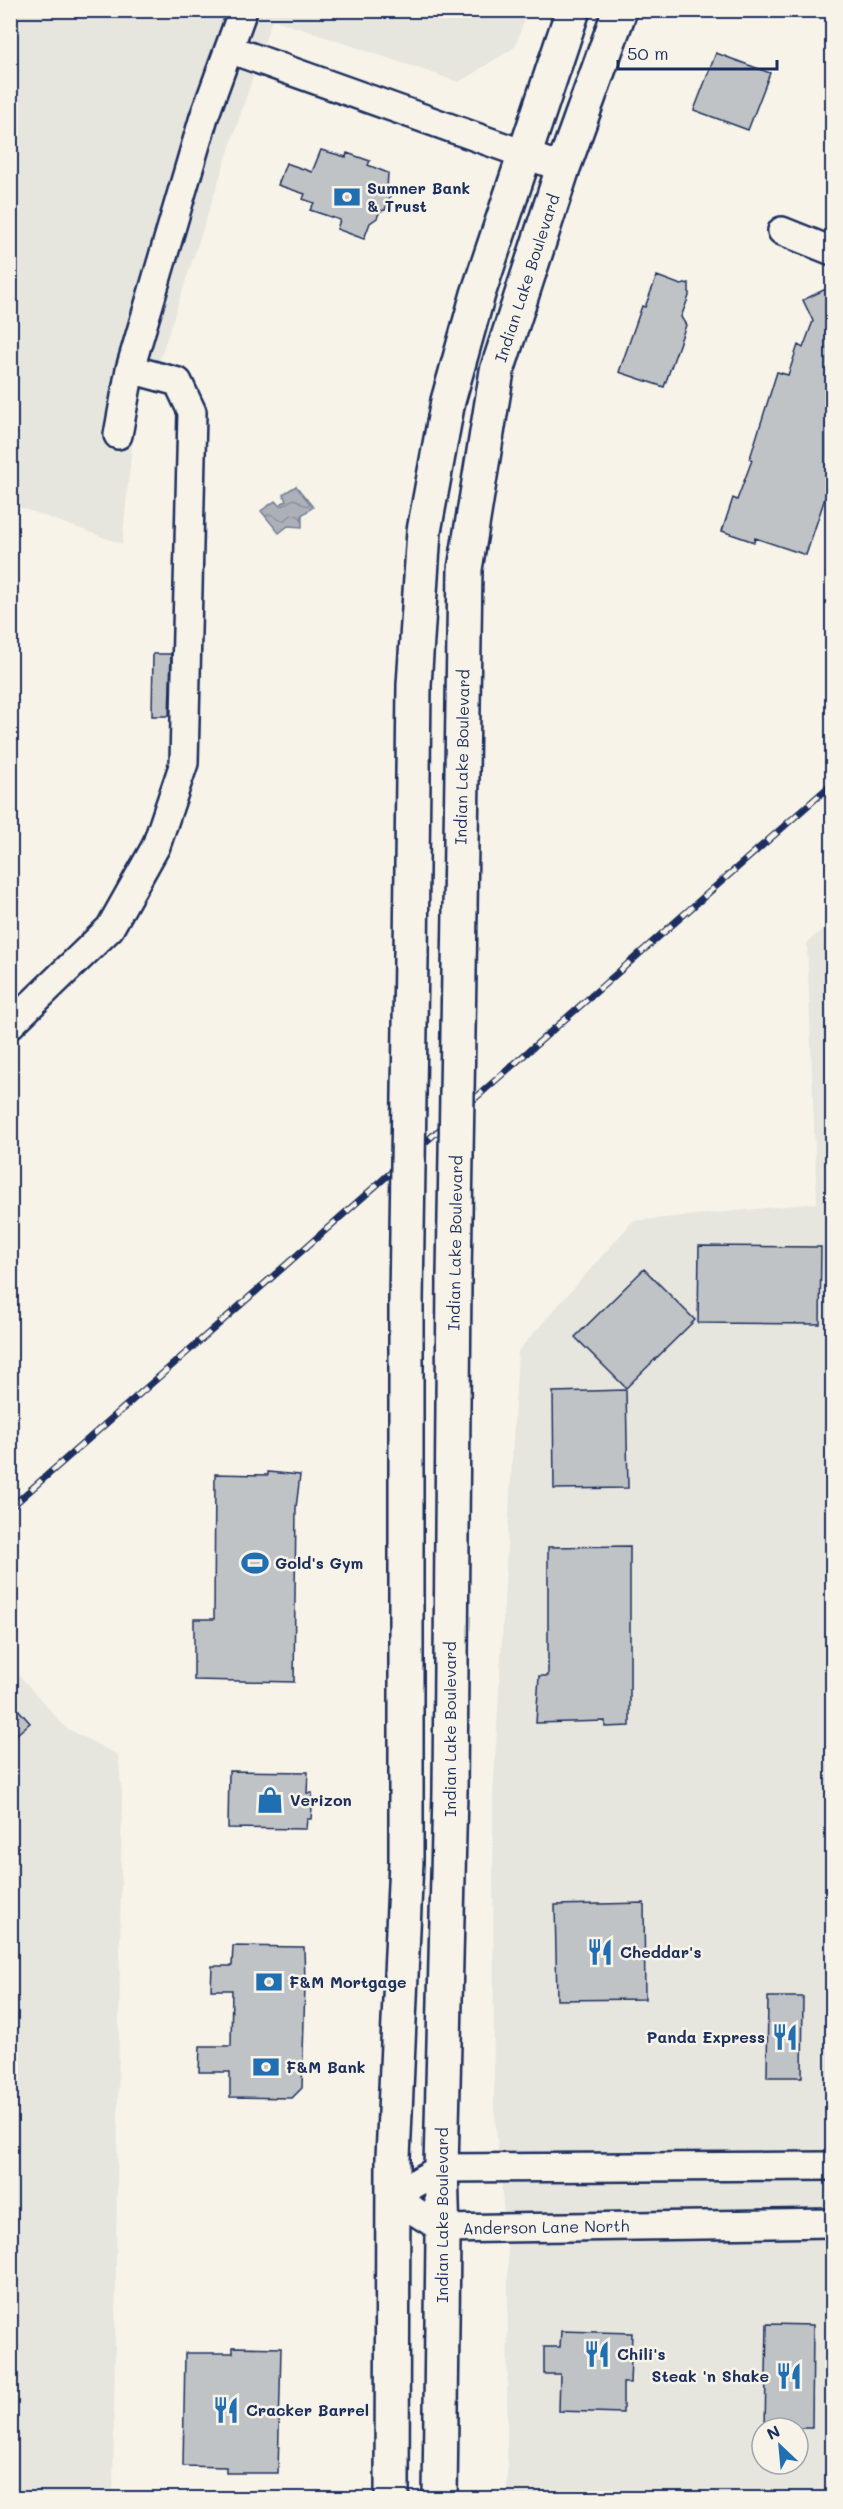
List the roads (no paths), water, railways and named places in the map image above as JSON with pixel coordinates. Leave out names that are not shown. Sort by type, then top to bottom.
[{"type":"main road","points":[[392,2499],[392,2197],[406,1861],[406,1302],[414,684],[424,531],[448,401],[478,294],[573,10]]},
{"type":"main road","name":"Indian Lake Boulevard","points":[[440,2499],[441,2168],[450,1792],[454,1277],[465,569],[497,371],[563,168],[620,10]]},
{"type":"street","points":[[118,435],[130,369],[204,117],[243,10]]},
{"type":"street","points":[[229,50],[563,168]]},
{"type":"street","points":[[782,231],[832,251]]},
{"type":"street","points":[[10,1026],[110,927],[156,846],[184,763],[192,412],[178,382],[130,369]]},
{"type":"street","points":[[392,2197],[441,2168],[832,2166]]},
{"type":"street","name":"Anderson Lane North","points":[[392,2197],[442,2229],[832,2223]]},
{"type":"water","points":[[296,486],[313,507],[302,515],[302,527],[288,526],[279,533],[261,511],[275,501],[279,505],[286,501],[283,494]]},
{"type":"railway","points":[[10,1508],[832,784]]},
{"type":"place","name":"Sumner Bank & Trust","points":[[347,197]]},
{"type":"place","name":"Gold's Gym","points":[[255,1563]]},
{"type":"place","name":"Verizon","points":[[270,1800]]},
{"type":"place","name":"Cheddar's","points":[[600,1952]]},
{"type":"place","name":"F&M Mortgage","points":[[269,1982]]},
{"type":"place","name":"Panda Express","points":[[785,2037]]},
{"type":"place","name":"F&M Bank","points":[[266,2067]]},
{"type":"place","name":"Chili's","points":[[597,2354]]},
{"type":"place","name":"Steak 'n Shake","points":[[789,2376]]},
{"type":"place","name":"Cracker Barrel","points":[[226,2410]]}]
